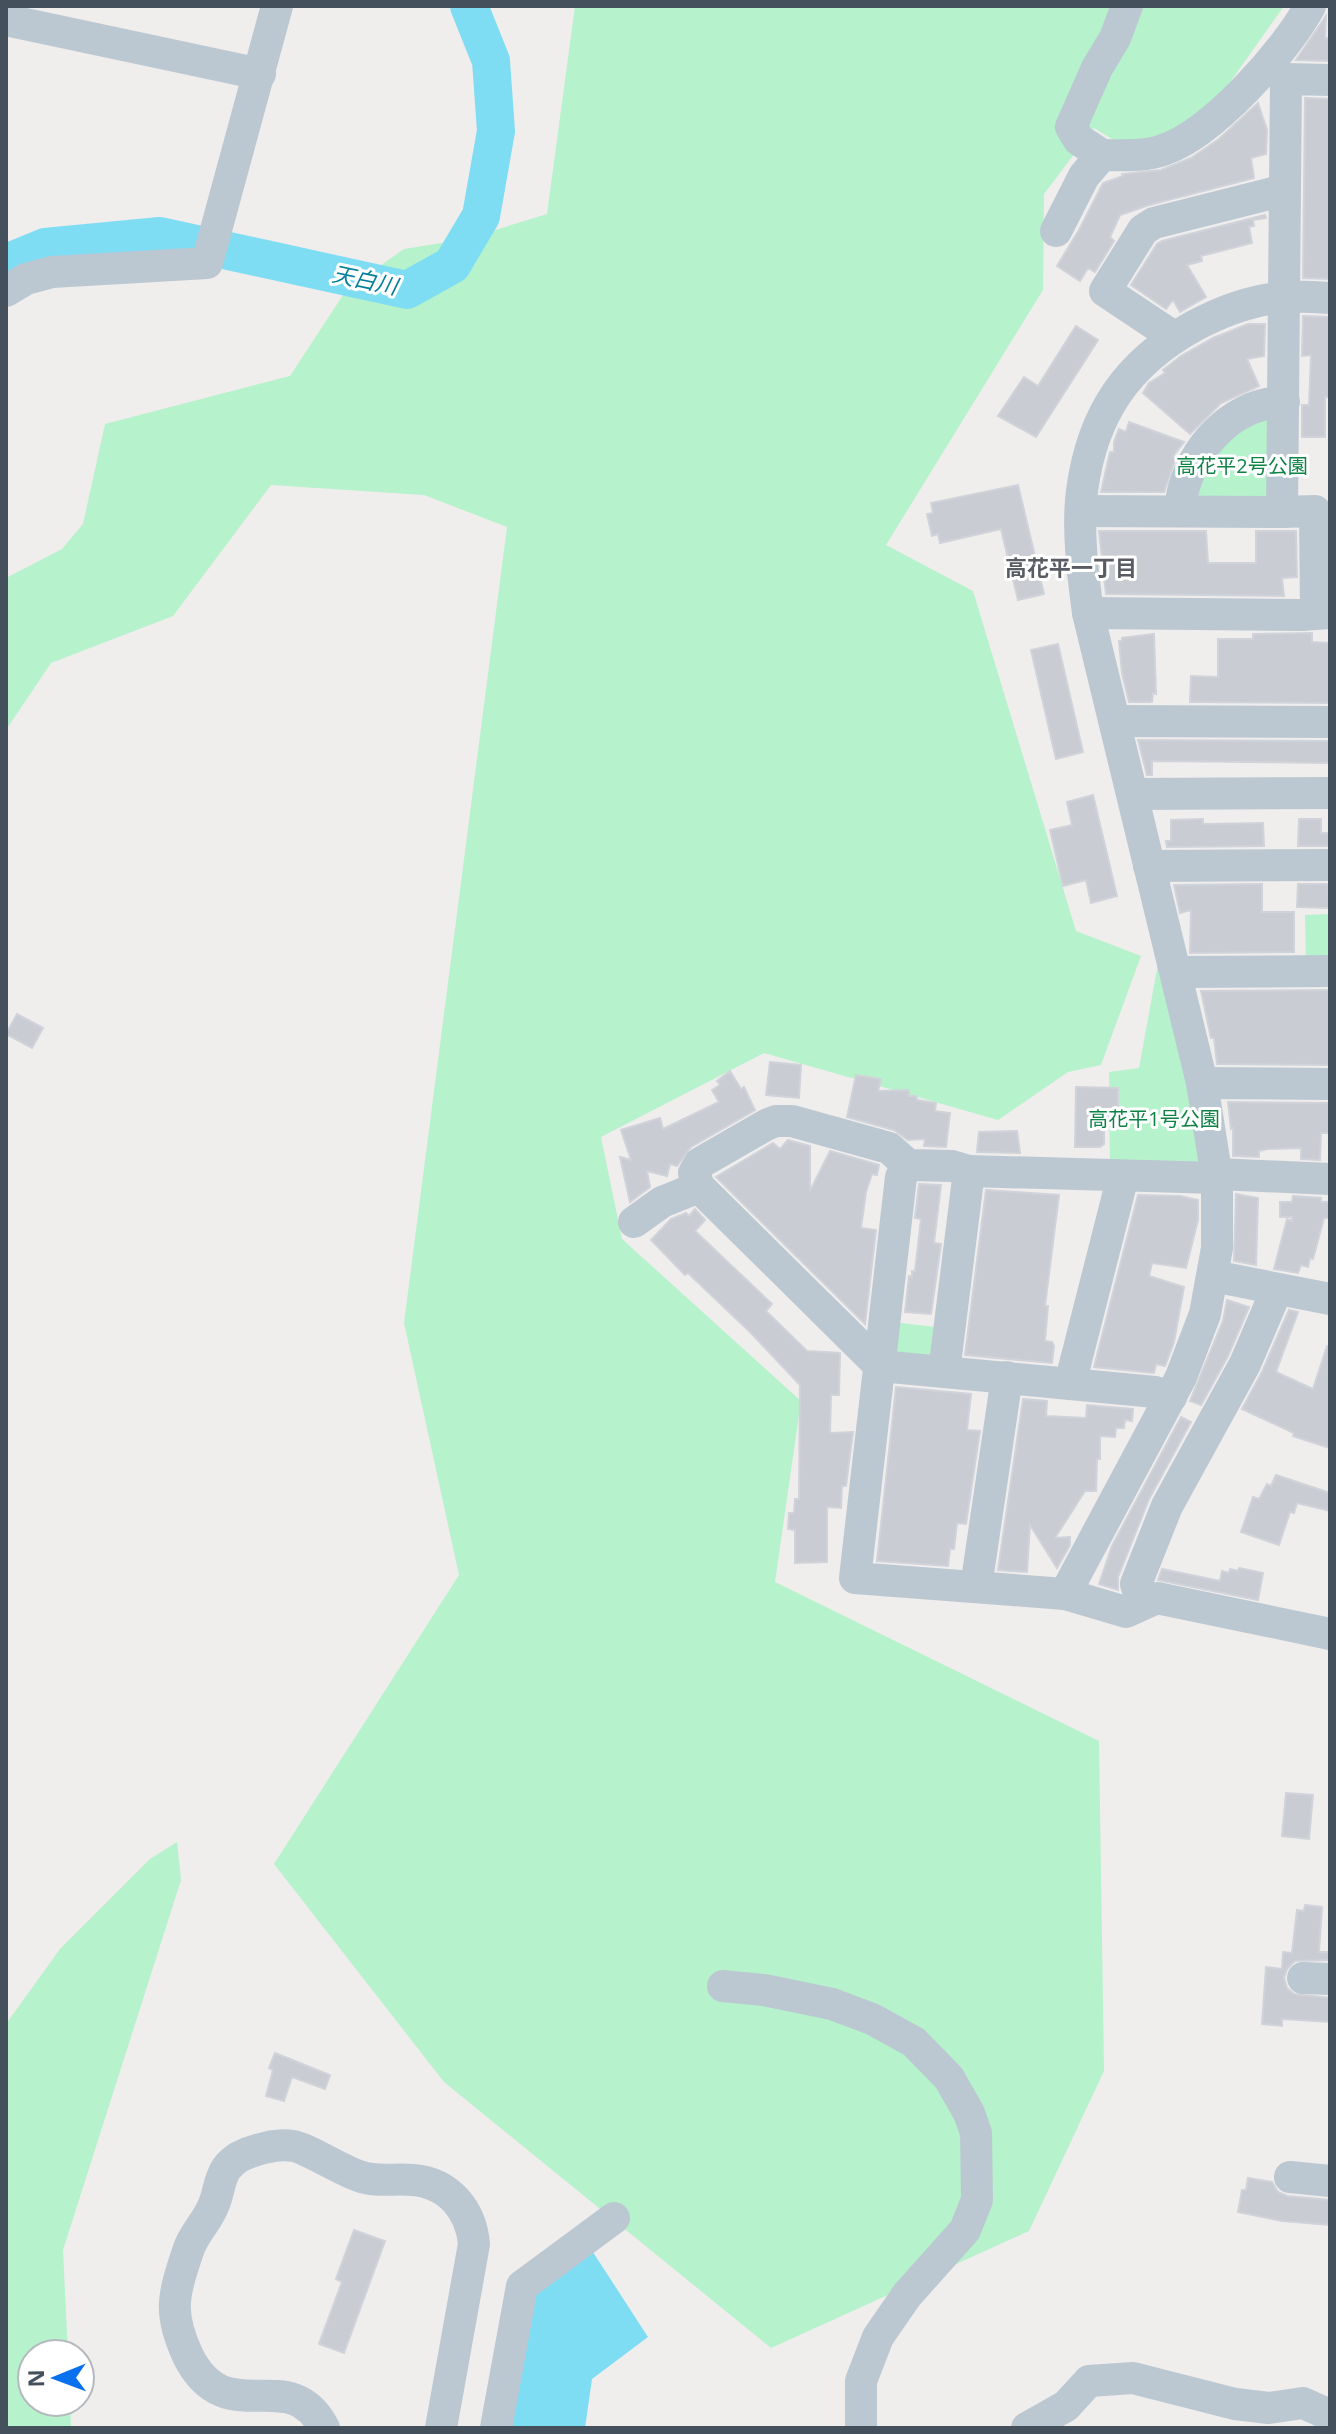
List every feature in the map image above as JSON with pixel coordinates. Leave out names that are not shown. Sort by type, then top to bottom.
[{"type":"street","points":[[6,291],[26,279],[52,272],[207,263],[277,6]]},
{"type":"street","points":[[1127,6],[1115,38],[1097,68],[1071,127],[1079,140],[1102,155],[1151,153],[1189,137],[1260,73],[1292,35],[1310,6]]},
{"type":"street","points":[[6,20],[260,74]]},
{"type":"street","points":[[1282,512],[1286,79],[1330,80]]},
{"type":"street","points":[[1056,231],[1084,176],[1102,155]]},
{"type":"street","points":[[1174,337],[1105,291],[1143,230],[1165,218],[1285,190]]},
{"type":"street","points":[[1065,1594],[1194,1348],[1217,1248],[1217,1176],[1202,1083],[1088,613],[1084,588],[1081,492],[1103,415],[1126,380],[1145,359],[1174,337],[1219,313],[1286,297],[1330,298]]},
{"type":"street","points":[[1180,511],[1186,480],[1204,446],[1217,432],[1249,410],[1269,402],[1284,402]]},
{"type":"street","points":[[1081,511],[1315,511],[1323,613],[1088,613]]},
{"type":"street","points":[[1115,721],[1330,722]]},
{"type":"street","points":[[1133,794],[1330,793]]},
{"type":"street","points":[[1149,866],[1330,865]]},
{"type":"street","points":[[1176,972],[1330,971]]},
{"type":"street","points":[[1202,1083],[1330,1084]]},
{"type":"street","points":[[1171,1397],[1155,1392],[880,1366],[699,1187],[694,1173],[700,1163],[776,1121],[792,1121],[889,1148],[908,1165],[952,1166],[969,1171],[1330,1179]]},
{"type":"street","points":[[908,1165],[901,1177],[855,1578],[1065,1594],[1126,1612],[1157,1598],[1330,1634]]},
{"type":"street","points":[[944,1372],[969,1171]]},
{"type":"street","points":[[1070,1384],[1123,1176]]},
{"type":"street","points":[[634,1222],[662,1202],[699,1187]]},
{"type":"street","points":[[1213,1276],[1330,1299]]},
{"type":"street","points":[[1142,1603],[1136,1584],[1167,1506],[1245,1364],[1277,1289]]},
{"type":"street","points":[[976,1587],[1007,1377]]},
{"type":"street","points":[[723,1986],[764,1990],[832,2004],[872,2019],[914,2042],[949,2078],[969,2113],[976,2133],[977,2200],[965,2230],[907,2295],[878,2337],[861,2381],[861,2428]]},
{"type":"street","points":[[324,2428],[319,2418],[296,2399],[282,2397],[242,2402],[229,2399],[205,2386],[196,2377],[174,2320],[175,2296],[191,2242],[214,2205],[227,2166],[238,2158],[274,2147],[294,2146],[361,2177],[379,2181],[426,2182],[440,2188],[463,2209],[472,2226],[474,2244],[441,2428]]},
{"type":"street","points":[[1290,2177],[1330,2181]]},
{"type":"street","points":[[496,2428],[522,2286],[614,2218]]},
{"type":"street","points":[[1027,2428],[1066,2406],[1089,2381],[1133,2378],[1235,2404],[1269,2408],[1303,2403],[1330,2415]]},
{"type":"green space","points":[[575,6],[1284,6],[1206,116],[1128,149],[1094,128],[1044,194],[1043,290],[886,545],[973,591],[1076,931],[1141,956],[1101,1065],[1068,1072],[998,1120],[764,1053],[601,1137],[622,1239],[801,1401],[775,1582],[1099,1741],[1104,2071],[1029,2231],[771,2348],[444,2082],[274,1864],[459,1575],[404,1323],[507,527],[424,495],[271,485],[173,616],[51,663],[6,730],[6,578],[62,549],[83,524],[105,424],[290,376],[347,289],[404,249],[466,239],[547,214]]},
{"type":"green space","name":"高花平2号公園","points":[[1271,408],[1270,502],[1191,502],[1206,456]]},
{"type":"green space","points":[[1330,914],[1330,965],[1306,965],[1305,915]]},
{"type":"green space","name":"高花平1号公園","points":[[1160,953],[1205,1163],[1110,1166],[1109,1072],[1139,1068]]},
{"type":"green space","points":[[894,1322],[943,1328],[939,1361],[894,1361]]},
{"type":"green space","points":[[177,1842],[181,1880],[63,2250],[67,2338],[16,2338],[16,2418],[71,2418],[71,2428],[6,2428],[6,2024],[60,1949],[150,1859]]},
{"type":"water","points":[[589,2246],[648,2337],[592,2379],[585,2428],[503,2428],[525,2291]]},
{"type":"building","points":[[1326,16],[1325,38],[1330,38],[1330,61],[1296,60]]},
{"type":"building","points":[[1305,98],[1330,99],[1330,279],[1303,278]]},
{"type":"building","points":[[1258,103],[1267,130],[1266,154],[1251,158],[1254,178],[1120,215],[1110,237],[1114,241],[1095,272],[1088,268],[1080,281],[1057,266],[1103,183],[1122,174],[1161,170],[1191,158],[1219,139]]},
{"type":"building","points":[[1265,215],[1266,218],[1253,220],[1254,226],[1249,227],[1252,243],[1201,256],[1202,261],[1187,265],[1206,297],[1180,312],[1173,300],[1166,309],[1131,285],[1162,241]]},
{"type":"building","points":[[1303,316],[1330,317],[1330,397],[1325,397],[1325,437],[1302,437],[1302,405],[1309,405],[1311,355],[1302,356]]},
{"type":"building","points":[[1248,324],[1265,324],[1264,356],[1247,359],[1259,386],[1221,403],[1190,434],[1143,393],[1149,383],[1165,373],[1163,370],[1181,356],[1213,338]]},
{"type":"building","points":[[1076,326],[1098,340],[1036,437],[998,416],[1024,377],[1038,386]]},
{"type":"building","points":[[1129,422],[1184,442],[1173,456],[1176,457],[1164,492],[1101,492],[1119,429],[1126,432]]},
{"type":"building","points":[[1018,485],[1044,594],[1018,600],[1001,529],[940,543],[938,534],[932,536],[927,514],[933,513],[931,503]]},
{"type":"building","points":[[1099,531],[1206,531],[1208,563],[1256,563],[1256,531],[1296,531],[1297,577],[1282,578],[1284,596],[1106,594]]},
{"type":"building","points":[[1312,633],[1312,642],[1330,643],[1330,703],[1190,702],[1191,676],[1218,677],[1218,639],[1253,639],[1253,634]]},
{"type":"building","points":[[1154,634],[1156,694],[1153,693],[1152,702],[1129,702],[1119,641]]},
{"type":"building","points":[[1058,644],[1083,752],[1056,759],[1031,650]]},
{"type":"building","points":[[1138,740],[1330,741],[1330,763],[1152,761],[1152,775],[1147,775]]},
{"type":"building","points":[[1093,795],[1117,896],[1091,903],[1086,880],[1063,886],[1050,830],[1072,825],[1067,802]]},
{"type":"building","points":[[1203,819],[1203,824],[1263,823],[1264,846],[1167,847],[1166,841],[1171,841],[1171,820]]},
{"type":"building","points":[[1299,819],[1321,819],[1321,833],[1330,833],[1330,846],[1298,846]]},
{"type":"building","points":[[1262,884],[1262,912],[1294,912],[1294,952],[1190,953],[1191,910],[1180,913],[1174,885]]},
{"type":"building","points":[[1298,884],[1328,884],[1330,908],[1297,907]]},
{"type":"building","points":[[1330,990],[1330,1065],[1217,1064],[1214,1038],[1211,1038],[1201,991]]},
{"type":"building","points":[[17,1014],[43,1028],[32,1048],[6,1034]]},
{"type":"building","points":[[770,1062],[801,1065],[799,1098],[766,1095]]},
{"type":"building","points":[[730,1071],[741,1089],[744,1087],[755,1110],[691,1147],[677,1166],[670,1164],[667,1176],[647,1171],[650,1187],[630,1202],[620,1157],[631,1160],[621,1130],[660,1118],[663,1129],[719,1102],[712,1090],[720,1085],[717,1081]]},
{"type":"building","points":[[856,1075],[881,1079],[878,1091],[909,1090],[909,1096],[916,1096],[917,1100],[936,1103],[935,1111],[950,1113],[946,1147],[924,1146],[925,1139],[908,1140],[894,1130],[847,1117]]},
{"type":"building","points":[[1076,1087],[1118,1088],[1118,1108],[1109,1108],[1108,1118],[1104,1118],[1104,1144],[1100,1147],[1075,1147]]},
{"type":"building","points":[[1228,1102],[1330,1103],[1330,1133],[1321,1133],[1320,1160],[1301,1159],[1301,1148],[1267,1149],[1259,1151],[1259,1157],[1233,1156],[1233,1128]]},
{"type":"building","points":[[1017,1131],[1020,1153],[977,1152],[979,1132]]},
{"type":"building","points":[[788,1140],[810,1146],[810,1191],[830,1151],[879,1165],[877,1175],[872,1174],[866,1192],[861,1228],[876,1230],[865,1324],[716,1177],[773,1143],[780,1149]]},
{"type":"building","points":[[919,1184],[941,1185],[934,1243],[941,1244],[931,1314],[905,1312],[909,1276],[912,1277],[912,1271],[915,1271],[921,1219],[915,1218]]},
{"type":"building","points":[[986,1190],[1059,1195],[1045,1306],[1048,1306],[1045,1341],[1052,1342],[1054,1346],[1052,1363],[965,1355]]},
{"type":"building","points":[[1236,1194],[1258,1198],[1256,1265],[1234,1261]]},
{"type":"building","points":[[1138,1195],[1180,1196],[1198,1200],[1198,1220],[1186,1268],[1152,1263],[1149,1276],[1184,1287],[1174,1342],[1165,1366],[1156,1364],[1154,1373],[1094,1367]]},
{"type":"building","points":[[1293,1196],[1321,1198],[1321,1202],[1330,1202],[1330,1218],[1324,1218],[1313,1259],[1310,1258],[1308,1267],[1301,1265],[1298,1273],[1274,1269],[1287,1219],[1292,1221],[1292,1217],[1280,1217],[1280,1202],[1292,1202]]},
{"type":"building","points":[[695,1209],[705,1220],[695,1231],[772,1304],[766,1311],[807,1351],[840,1353],[839,1395],[831,1395],[830,1433],[853,1432],[846,1486],[842,1486],[841,1508],[827,1507],[827,1562],[795,1563],[795,1530],[788,1529],[789,1513],[794,1513],[795,1499],[799,1499],[800,1385],[750,1332],[688,1273],[685,1275],[651,1240],[671,1219],[686,1213],[689,1216]]},
{"type":"building","points":[[1227,1300],[1249,1307],[1228,1356],[1201,1405],[1190,1401],[1223,1321]]},
{"type":"building","points":[[1289,1310],[1298,1312],[1276,1372],[1313,1389],[1327,1346],[1330,1346],[1330,1448],[1293,1436],[1294,1433],[1242,1409]]},
{"type":"building","points":[[896,1387],[971,1394],[967,1430],[980,1431],[966,1524],[957,1523],[948,1566],[877,1561]]},
{"type":"building","points":[[1023,1399],[1047,1401],[1046,1416],[1086,1418],[1087,1405],[1133,1409],[1132,1421],[1125,1420],[1124,1428],[1116,1428],[1115,1437],[1100,1436],[1096,1491],[1085,1491],[1055,1538],[1070,1537],[1070,1545],[1057,1568],[1030,1525],[1027,1572],[998,1570]]},
{"type":"building","points":[[1181,1417],[1191,1422],[1149,1499],[1118,1577],[1118,1590],[1099,1584],[1112,1546]]},
{"type":"building","points":[[1276,1475],[1330,1493],[1330,1511],[1297,1503],[1294,1513],[1290,1512],[1279,1545],[1241,1532],[1253,1497],[1259,1499]]},
{"type":"building","points":[[1239,1568],[1263,1573],[1258,1600],[1158,1580],[1162,1569],[1220,1581],[1222,1571],[1229,1573],[1230,1569],[1238,1571]]},
{"type":"building","points":[[1286,1793],[1313,1795],[1309,1839],[1282,1836]]},
{"type":"building","points":[[1305,1905],[1322,1907],[1319,1952],[1330,1952],[1330,1960],[1295,1961],[1284,1978],[1287,1988],[1294,1994],[1330,1998],[1330,2022],[1282,2019],[1282,2026],[1262,2024],[1266,1967],[1282,1969],[1283,1952],[1292,1953],[1297,1910],[1304,1911]]},
{"type":"building","points":[[275,2053],[330,2075],[325,2089],[292,2077],[284,2101],[266,2096],[273,2070],[269,2068]]},
{"type":"building","points":[[1248,2178],[1272,2182],[1278,2192],[1287,2196],[1330,2200],[1330,2225],[1282,2221],[1238,2212]]},
{"type":"building","points":[[354,2230],[385,2241],[344,2353],[319,2344],[342,2282],[336,2279]]},
{"type":"waterway","name":"天白川","points":[[6,263],[45,247],[160,236],[407,290],[452,265],[481,216],[496,131],[491,61],[469,6]]},
{"type":"district","name":"高花平一丁目","points":[[1071,568]]}]
